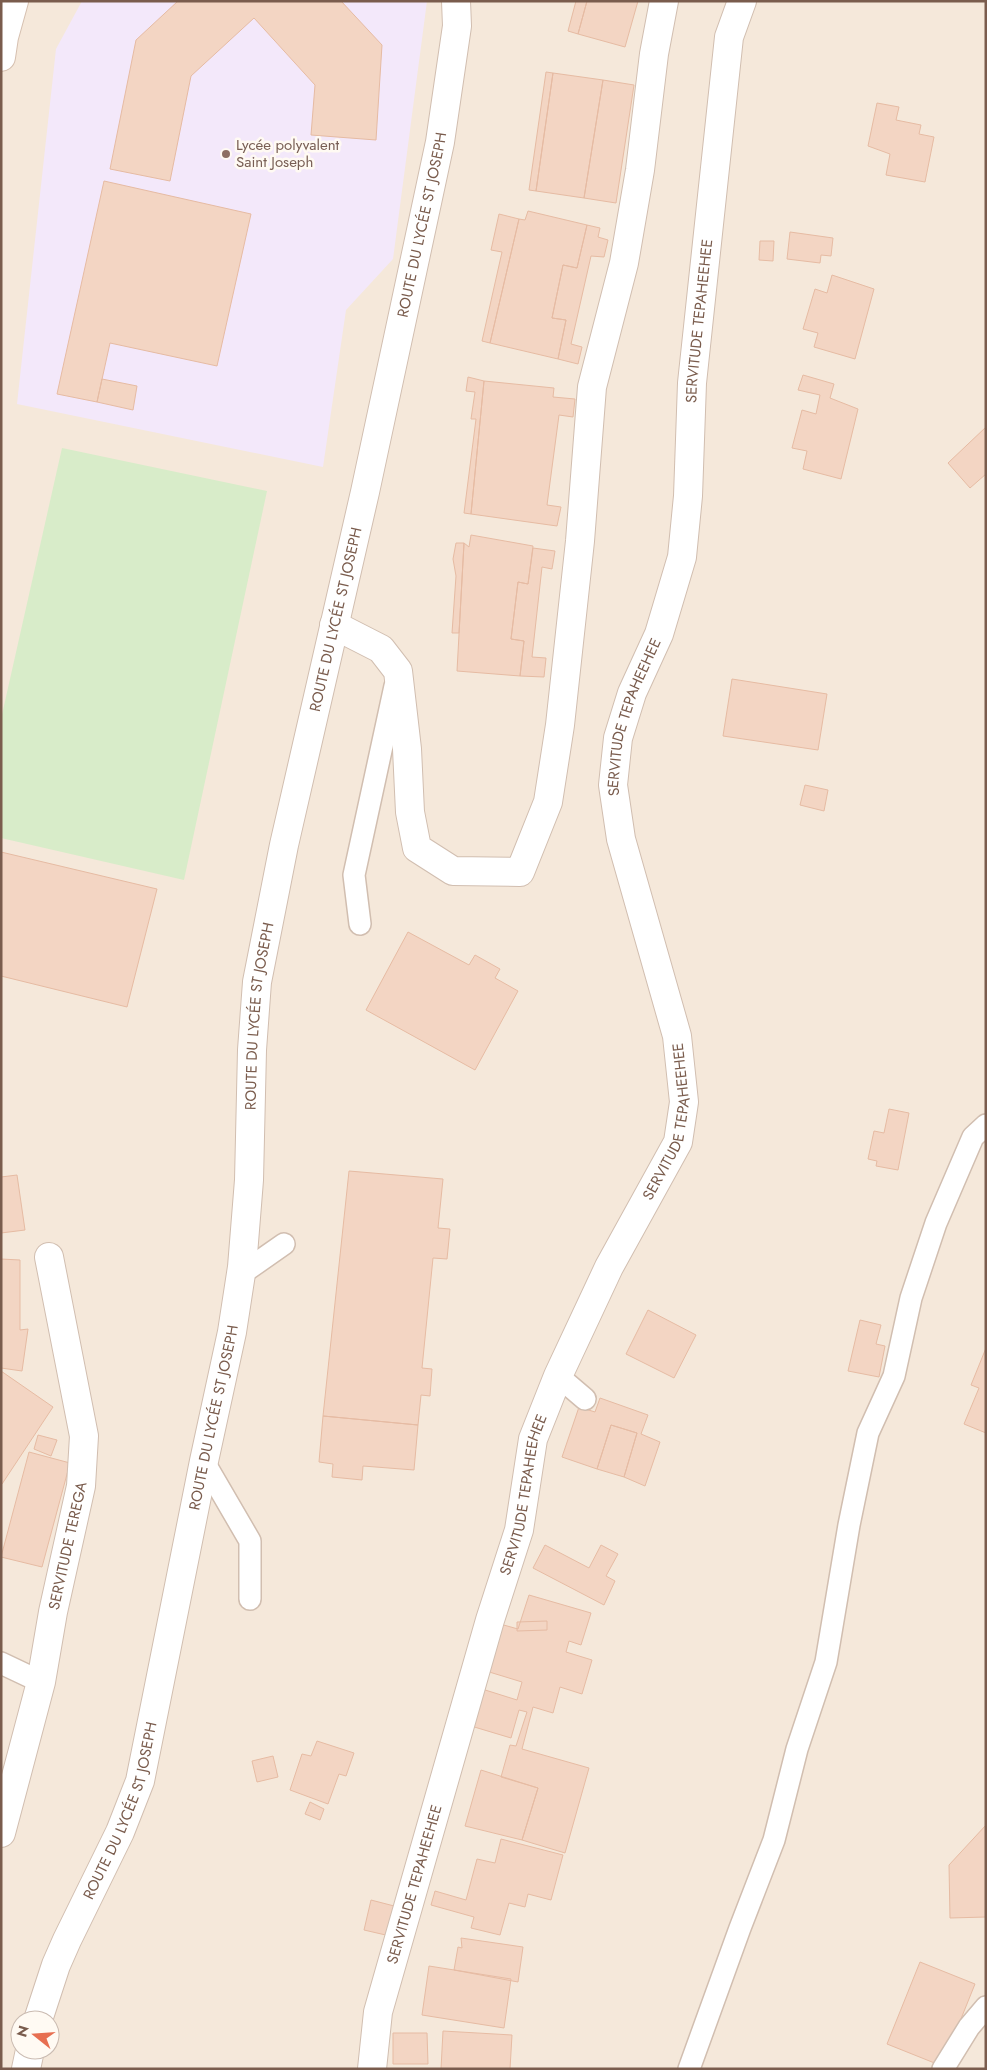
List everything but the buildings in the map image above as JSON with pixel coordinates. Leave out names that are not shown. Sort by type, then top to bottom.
[{"type":"street","points":[[1,57],[4,37],[14,1]]},
{"type":"street","name":"ROUTE DU LYCÉE ST JOSEPH","points":[[41,2010],[63,1948],[120,1832],[140,1781],[232,1332],[241,1274],[249,1180],[252,1050],[257,982],[284,845],[365,492],[440,142],[457,26],[456,1]]},
{"type":"street","points":[[334,625],[382,649],[398,671],[408,749],[410,812],[417,848],[453,871],[520,872],[548,802],[560,725],[580,541],[592,387],[624,263],[640,170],[654,54],[664,1]]},
{"type":"street","name":"SERVITUDE TEPAHEEHEE","points":[[372,2069],[378,2012],[490,1620],[519,1530],[533,1439],[558,1376],[608,1267],[678,1142],[684,1102],[677,1036],[621,839],[613,785],[620,729],[632,693],[659,634],[682,558],[688,496],[692,383],[729,37],[742,1]]},
{"type":"street","name":"SERVITUDE TEREGA","points":[[1,1833],[40,1682],[53,1612],[82,1486],[84,1436],[49,1257]]},
{"type":"lane","points":[[360,924],[354,875],[398,671]]},
{"type":"lane","points":[[689,2069],[774,1840],[797,1748],[826,1662],[849,1525],[868,1433],[894,1376],[911,1298],[936,1223],[973,1137],[986,1125]]},
{"type":"lane","points":[[241,1274],[284,1244]]},
{"type":"lane","points":[[558,1376],[585,1399]]},
{"type":"lane","points":[[204,1462],[250,1541],[250,1598]]},
{"type":"lane","points":[[1,1663],[40,1682]]},
{"type":"lane","points":[[943,2069],[968,2027],[986,2007]]},
{"type":"shaded area","points":[[1,1],[986,1],[986,2069],[1,2069]]},
{"type":"shaded area","name":"Lycée polyvalent Saint Joseph","points":[[82,1],[427,1],[393,259],[346,310],[323,467],[17,404],[56,49]]},
{"type":"green space","points":[[62,448],[267,491],[184,880],[1,838],[1,719]]},
{"type":"place","name":"Lycée polyvalent Saint Joseph","points":[[226,154]]}]
